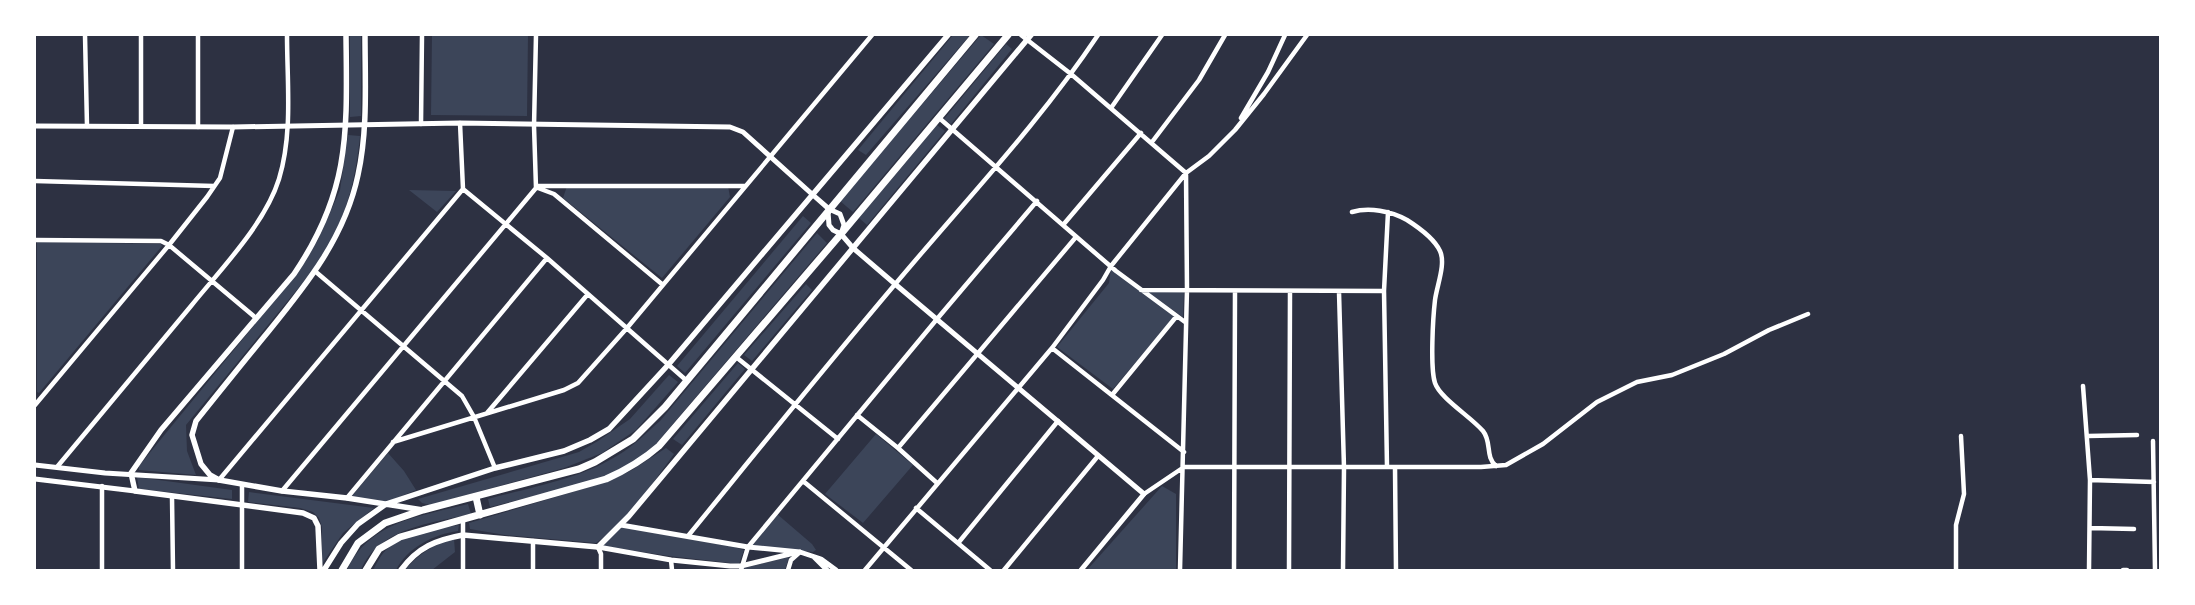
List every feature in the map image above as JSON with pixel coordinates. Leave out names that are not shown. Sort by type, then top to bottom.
[{"type":"main road","points":[[320,570],[318,526],[314,518],[302,513],[135,491],[131,473],[161,430],[294,274],[324,224],[340,173],[347,124],[346,35]]},
{"type":"main road","points":[[364,35],[365,125],[358,174],[353,194],[334,242],[316,272],[196,420],[192,435],[201,464],[210,475],[219,480],[282,491],[347,498],[423,510]]},
{"type":"main road","points":[[324,570],[341,543],[358,524],[386,504],[495,468],[564,451],[590,440],[609,428],[668,365],[948,35]]},
{"type":"main road","points":[[342,570],[358,543],[372,530],[391,520],[579,469],[605,457],[625,444],[648,425],[687,381],[975,35]]},
{"type":"main road","points":[[366,570],[374,554],[384,545],[409,534],[606,479],[629,469],[646,458],[659,446],[842,234],[1008,35]]},
{"type":"main road","points":[[401,570],[420,549],[448,538],[463,535],[598,547],[621,525],[1029,38]]},
{"type":"main road","points":[[476,497],[480,515]]},
{"type":"street","points":[[85,35],[86,126]]},
{"type":"street","points":[[141,35],[141,126]]},
{"type":"street","points":[[198,35],[198,127]]},
{"type":"street","points":[[58,467],[212,281],[249,234],[264,209],[279,180],[286,149],[287,35]]},
{"type":"street","points":[[421,124],[422,35]]},
{"type":"street","points":[[282,491],[536,187],[534,126],[536,35]]},
{"type":"street","points":[[393,442],[572,387],[578,383],[627,328],[872,35]]},
{"type":"street","points":[[1021,35],[1029,38],[1152,142],[1186,174],[1187,289],[1180,570]]},
{"type":"street","points":[[688,536],[795,404],[996,166],[1071,74],[1098,35]]},
{"type":"street","points":[[1111,108],[1162,35]]},
{"type":"street","points":[[1152,142],[1199,80],[1225,35]]},
{"type":"street","points":[[1235,130],[1268,72],[1285,35]]},
{"type":"street","points":[[865,570],[1052,348],[1103,280],[1111,266],[1186,174],[1209,156],[1235,130],[1307,35]]},
{"type":"street","points":[[938,118],[1111,266],[1185,322]]},
{"type":"street","points":[[35,126],[234,127],[460,123],[534,126],[730,127],[743,132],[829,209],[840,214],[844,225],[842,234]]},
{"type":"street","points":[[35,465],[219,480],[364,311],[464,189],[460,123]]},
{"type":"street","points":[[35,406],[169,245],[220,178],[234,127]]},
{"type":"street","points":[[1063,225],[1141,133]]},
{"type":"street","points":[[35,182],[214,186]]},
{"type":"street","points":[[536,187],[745,186]]},
{"type":"street","points":[[536,187],[554,194],[663,284]]},
{"type":"street","points":[[464,189],[547,258],[687,381]]},
{"type":"street","points":[[741,568],[748,547],[936,319],[1037,201]]},
{"type":"street","points":[[829,209],[827,218],[833,230],[842,234],[853,248],[1144,494]]},
{"type":"street","points":[[1352,212],[1358,210],[1397,214],[1415,225],[1434,242],[1440,251],[1442,259],[1435,301],[1433,338],[1435,382],[1442,396],[1452,402],[1483,432],[1487,438],[1490,458],[1497,466]]},
{"type":"street","points":[[1387,467],[1384,291],[1388,212]]},
{"type":"street","points":[[898,448],[1076,237]]},
{"type":"street","points":[[35,240],[161,241],[169,245],[256,318]]},
{"type":"street","points":[[347,498],[547,258]]},
{"type":"street","points":[[316,272],[462,396],[474,417],[495,468]]},
{"type":"street","points":[[1141,290],[1384,291]]},
{"type":"street","points":[[1234,570],[1235,290]]},
{"type":"street","points":[[1289,570],[1290,291]]},
{"type":"street","points":[[1339,292],[1344,468],[1343,570]]},
{"type":"street","points":[[486,413],[588,294]]},
{"type":"street","points":[[1081,570],[1144,494],[1184,467],[1344,468],[1506,465],[1543,444],[1597,402],[1637,382],[1672,375],[1724,354],[1770,330],[1808,314]]},
{"type":"street","points":[[1112,395],[1176,317]]},
{"type":"street","points":[[1052,348],[1184,452]]},
{"type":"street","points":[[736,356],[838,439]]},
{"type":"street","points":[[2083,386],[2090,480],[2089,570]]},
{"type":"street","points":[[857,415],[937,483]]},
{"type":"street","points":[[959,542],[1058,421]]},
{"type":"street","points":[[2088,436],[2137,435]]},
{"type":"street","points":[[1956,570],[1956,525],[1964,494],[1961,436]]},
{"type":"street","points":[[2153,441],[2155,570]]},
{"type":"street","points":[[1004,570],[1098,456]]},
{"type":"street","points":[[1395,467],[1396,570]]},
{"type":"street","points":[[35,479],[135,491]]},
{"type":"street","points":[[2090,480],[2154,482]]},
{"type":"street","points":[[803,481],[912,570]]},
{"type":"street","points":[[242,485],[242,570]]},
{"type":"street","points":[[102,486],[102,570]]},
{"type":"street","points":[[172,497],[173,570]]},
{"type":"street","points":[[916,508],[959,542],[990,570]]},
{"type":"street","points":[[463,519],[463,570]]},
{"type":"street","points":[[621,525],[748,547],[812,554],[836,570]]},
{"type":"street","points":[[2090,528],[2134,529]]},
{"type":"street","points":[[533,541],[533,570]]},
{"type":"street","points":[[598,547],[672,560],[741,568],[800,552]]},
{"type":"street","points":[[598,547],[601,554],[601,570]]},
{"type":"street","points":[[788,570],[791,560],[800,552]]},
{"type":"street","points":[[812,554],[827,570]]},
{"type":"street","points":[[672,560],[672,570]]},
{"type":"shaded area","points":[[350,35],[361,35],[361,116],[350,117]]},
{"type":"shaded area","points":[[432,35],[528,35],[527,116],[431,115]]},
{"type":"shaded area","points":[[953,35],[970,35],[866,155],[858,150]]},
{"type":"shaded area","points":[[981,35],[994,44],[853,212],[840,201]]},
{"type":"shaded area","points":[[1006,44],[1012,49],[951,124],[944,119]]},
{"type":"shaded area","points":[[937,125],[945,131],[867,225],[859,218]]},
{"type":"shaded area","points":[[348,135],[360,136],[354,175],[345,209],[330,242],[309,275],[186,425],[187,451],[196,475],[139,470],[139,466],[301,268],[318,240],[340,190]]},
{"type":"shaded area","points":[[567,186],[728,186],[730,197],[662,278],[563,198]]},
{"type":"shaded area","points":[[409,190],[456,191],[437,212]]},
{"type":"shaded area","points":[[803,216],[811,223],[685,373],[677,366]]},
{"type":"shaded area","points":[[817,233],[827,243],[655,445],[630,465],[598,480],[490,507],[488,499],[553,482],[586,471],[601,465],[639,440],[660,421]]},
{"type":"shaded area","points":[[37,242],[161,244],[162,246],[39,393],[37,392]]},
{"type":"shaded area","points":[[1111,268],[1175,316],[1113,389],[1057,347],[1109,283]]},
{"type":"shaded area","points":[[806,284],[812,290],[752,361],[744,355]]},
{"type":"shaded area","points":[[1184,291],[1183,317],[1146,292]]},
{"type":"shaded area","points":[[738,363],[745,369],[682,445],[673,439]]},
{"type":"shaded area","points":[[669,375],[678,382],[636,430],[602,453],[564,468],[430,505],[422,503],[418,499],[579,452],[630,419]]},
{"type":"shaded area","points":[[876,434],[913,465],[863,523],[825,494]]},
{"type":"shaded area","points":[[666,448],[674,454],[657,478],[629,513],[596,543],[505,535],[470,529],[469,523],[609,481],[632,470]]},
{"type":"shaded area","points":[[388,453],[404,471],[416,490],[387,502],[351,497]]},
{"type":"shaded area","points":[[137,477],[232,490],[232,499],[139,489]]},
{"type":"shaded area","points":[[1162,486],[1176,494],[1176,570],[1087,570]]},
{"type":"shaded area","points":[[249,492],[374,508],[343,533],[322,564],[322,527],[319,518],[313,512],[300,508],[248,502]]},
{"type":"shaded area","points":[[468,504],[471,514],[424,525],[393,536],[369,556],[361,570],[347,570],[357,554],[369,541],[383,531],[415,517]]},
{"type":"shaded area","points":[[777,514],[812,544],[816,550],[813,552],[751,546]]},
{"type":"shaded area","points":[[459,525],[458,531],[440,535],[422,543],[407,555],[396,570],[373,570],[386,550],[401,540],[420,533]]},
{"type":"shaded area","points":[[621,527],[744,550],[739,564],[602,546]]},
{"type":"shaded area","points":[[454,539],[455,552],[432,570],[405,570],[427,550]]},
{"type":"shaded area","points":[[789,557],[785,570],[744,570],[744,568]]}]
